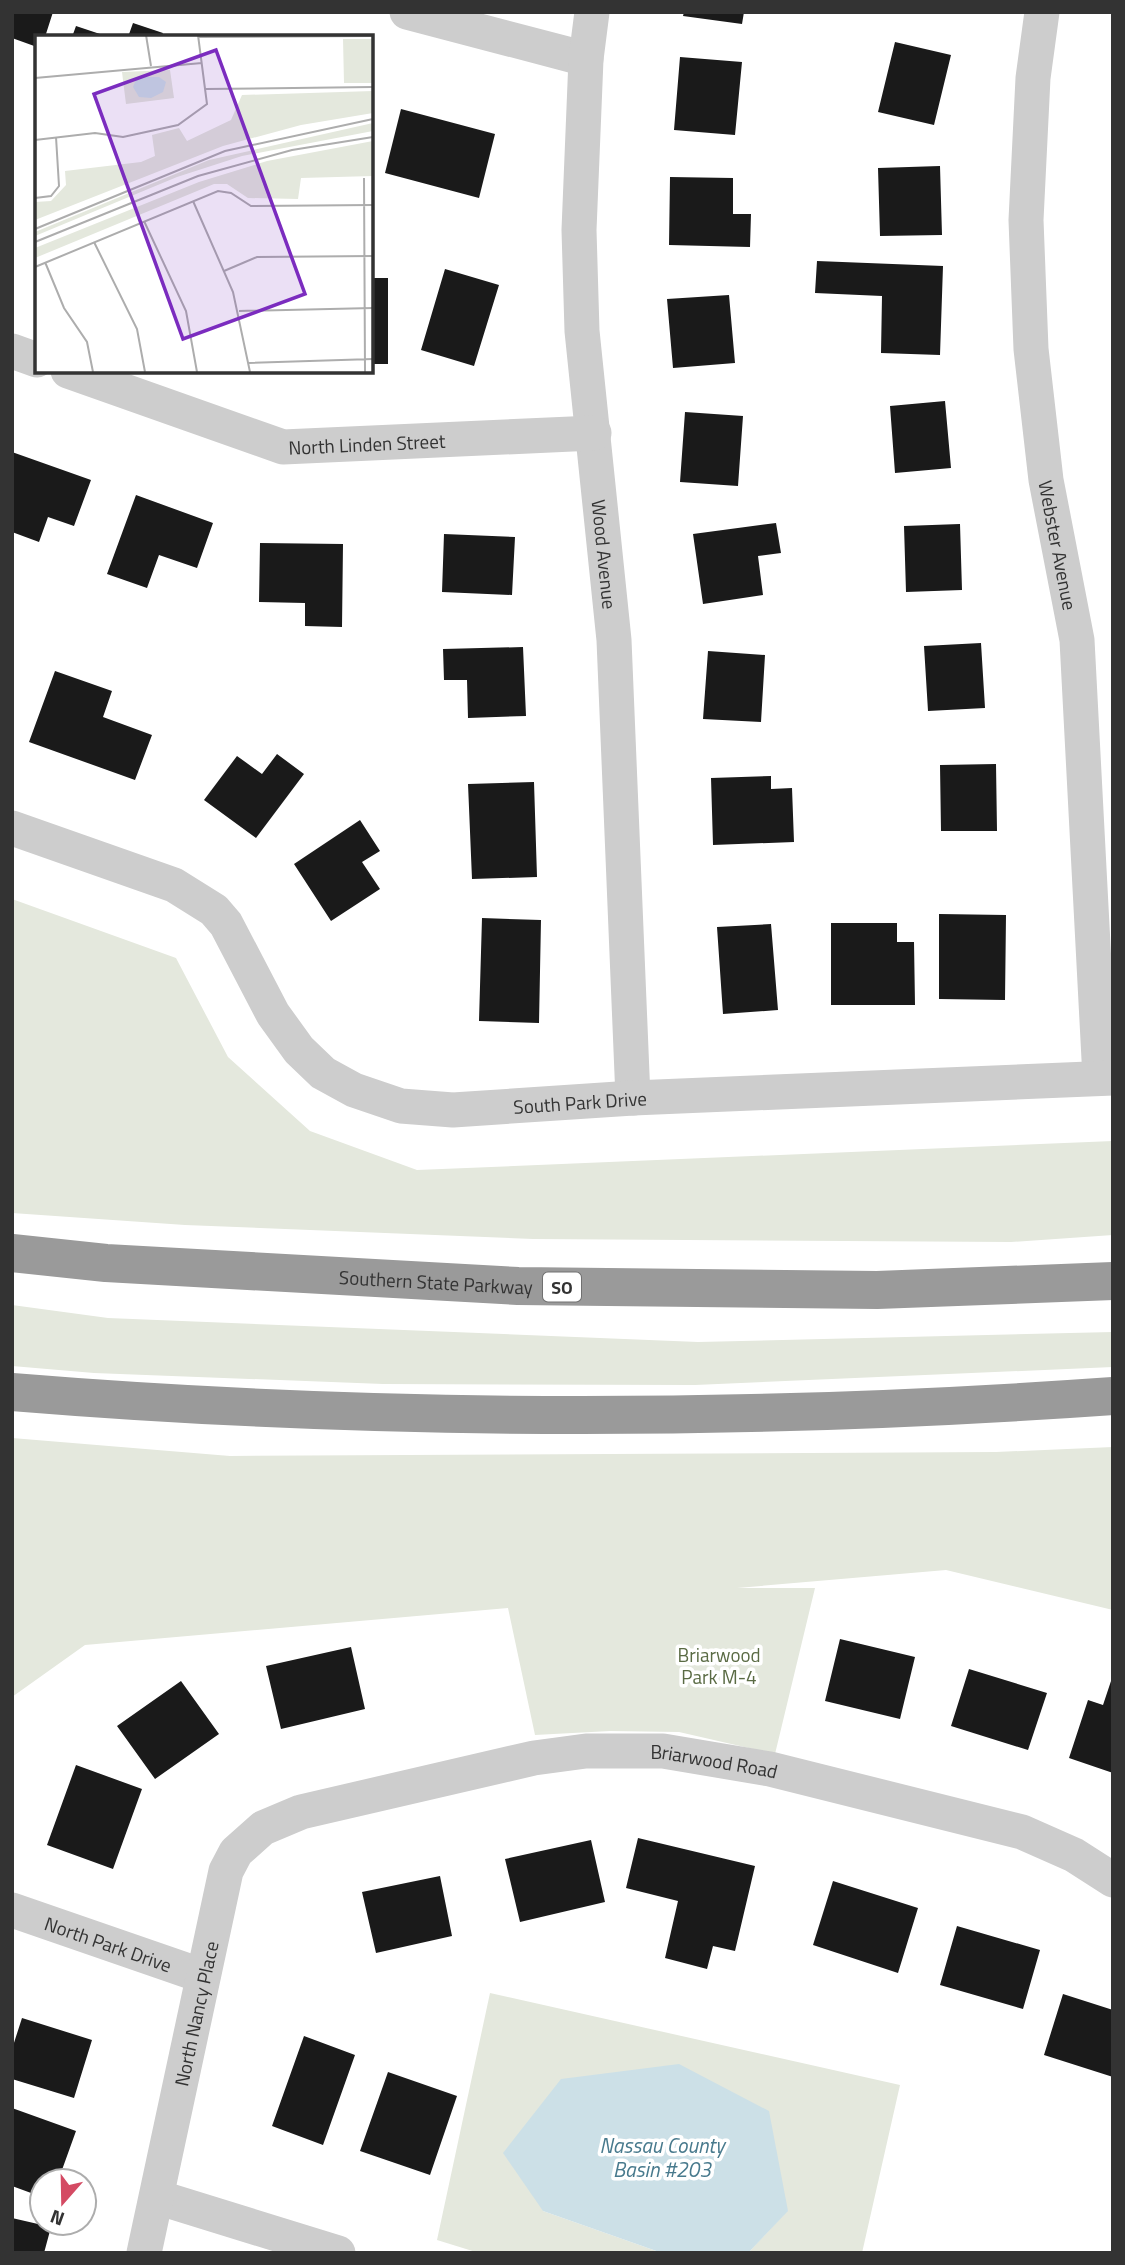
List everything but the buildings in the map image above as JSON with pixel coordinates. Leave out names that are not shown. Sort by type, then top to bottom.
[{"type":"highway","name":"Southern State Parkway","points":[[12,1253],[106,1263],[518,1286],[877,1290],[1113,1281]]},
{"type":"highway","points":[[12,1392],[232,1408],[641,1416],[974,1406],[1113,1396]]},
{"type":"street","points":[[407,12],[586,59]]},
{"type":"street","name":"Wood Avenue","points":[[592,12],[586,59],[579,230],[582,331],[614,640],[633,1098]]},
{"type":"street","name":"Webster Avenue","points":[[1042,12],[1033,78],[1026,220],[1031,349],[1046,480],[1077,640],[1107,1078]]},
{"type":"street","points":[[12,351],[35,359]]},
{"type":"street","name":"North Linden Street","points":[[74,373],[283,447],[594,433]]},
{"type":"street","name":"South Park Drive","points":[[12,828],[174,885],[214,911],[226,924],[273,1014],[299,1051],[324,1073],[354,1090],[401,1106],[453,1110],[633,1098],[1107,1078]]},
{"type":"street","name":"Briarwood Road","points":[[301,1812],[534,1758],[586,1751],[663,1751],[770,1769],[1022,1832],[1074,1855],[1113,1880]]},
{"type":"street","name":"North Nancy Place","points":[[144,2253],[226,1871],[236,1852],[263,1828],[301,1812]]},
{"type":"street","name":"North Park Drive","points":[[12,1910],[203,1976]]},
{"type":"street","points":[[156,2197],[338,2253]]},
{"type":"green space","points":[[12,899],[176,958],[228,1057],[310,1131],[417,1170],[1113,1141],[1113,1235],[1011,1242],[533,1239],[185,1225],[12,1213]]},
{"type":"green space","points":[[12,1305],[108,1318],[698,1342],[1113,1332],[1113,1367],[695,1385],[383,1384],[94,1373],[12,1366]]},
{"type":"green space","name":"Briarwood Park M-4","points":[[12,1438],[230,1456],[996,1452],[1113,1447],[1113,1610],[946,1570],[737,1588],[815,1588],[775,1754],[679,1732],[610,1731],[535,1735],[508,1608],[85,1645],[12,1697]]},
{"type":"green space","points":[[490,1993],[900,2085],[862,2253],[748,2253],[788,2210],[543,2211],[662,2253],[479,2253],[437,2240]]},
{"type":"water","name":"Nassau County Basin #203","points":[[679,2064],[769,2111],[788,2211],[748,2253],[662,2253],[543,2211],[503,2153],[561,2079]]}]
